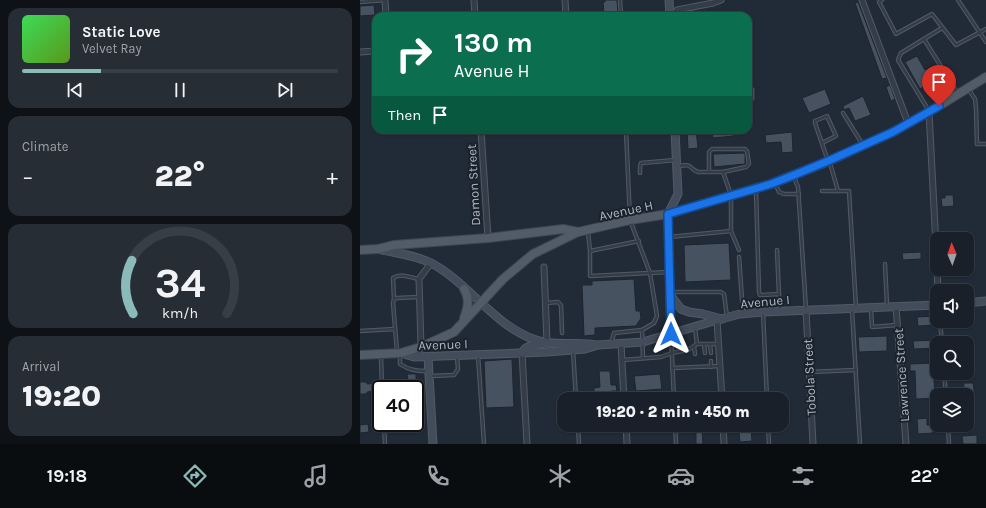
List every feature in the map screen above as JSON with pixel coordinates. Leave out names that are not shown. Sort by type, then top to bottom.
[{"type":"main road","points":[[669,0],[670,12]]},
{"type":"main road","name":"Avenue H","points":[[399,353],[422,347],[454,332],[503,279],[533,254],[578,232],[630,220],[668,214],[794,175],[893,132],[929,112],[986,76]]},
{"type":"main road","points":[[671,334],[668,214],[678,194],[675,134]]},
{"type":"main road","name":"Avenue H","points":[[360,250],[488,238],[563,229],[578,232]]},
{"type":"main road","name":"Avenue I","points":[[378,249],[417,258],[431,263],[450,276],[480,303],[513,329],[536,340],[547,343],[585,342],[598,345]]},
{"type":"main road","points":[[461,324],[468,309],[467,294],[464,289]]},
{"type":"main road","points":[[671,294],[682,309],[689,312],[722,319]]},
{"type":"main road","points":[[974,302],[986,301]]},
{"type":"main road","name":"Avenue I","points":[[360,355],[399,353],[414,357],[428,357],[585,349],[598,345],[643,342],[743,314],[854,307],[930,305]]},
{"type":"main road","points":[[522,353],[527,346],[547,343]]},
{"type":"main road","points":[[428,357],[433,444]]},
{"type":"street","points":[[385,0],[386,12]]},
{"type":"street","points":[[474,0],[475,12]]},
{"type":"street","points":[[565,0],[566,12]]},
{"type":"street","points":[[675,12],[677,10],[721,0]]},
{"type":"street","points":[[862,0],[908,123]]},
{"type":"street","points":[[360,52],[372,51]]},
{"type":"street","points":[[929,112],[935,232]]},
{"type":"street","name":"Damon Street","points":[[481,134],[488,238]]},
{"type":"street","points":[[422,347],[419,280],[431,263]]},
{"type":"street","points":[[544,267],[547,343]]},
{"type":"street","name":"Lawrence Street","points":[[896,306],[906,444]]},
{"type":"street","name":"Tobola Street","points":[[806,310],[812,444]]},
{"type":"street","points":[[722,319],[719,344],[722,392]]},
{"type":"street","points":[[621,344],[624,392]]},
{"type":"street","points":[[522,353],[528,444]]},
{"type":"street","points":[[626,432],[627,444]]},
{"type":"street","points":[[723,432],[724,444]]},
{"type":"lane","points":[[360,2],[385,0]]},
{"type":"lane","points":[[620,0],[621,12]]},
{"type":"lane","points":[[882,0],[879,2],[896,34],[932,14],[956,45],[986,29]]},
{"type":"lane","points":[[958,0],[986,42]]},
{"type":"lane","points":[[929,112],[898,60],[901,53],[942,28]]},
{"type":"lane","points":[[924,39],[958,94]]},
{"type":"lane","points":[[968,88],[974,99],[976,108],[977,144],[986,144]]},
{"type":"lane","points":[[844,113],[863,145]]},
{"type":"lane","points":[[822,143],[836,136],[827,116],[815,121],[822,143],[828,161],[836,180],[838,191]]},
{"type":"lane","points":[[611,344],[614,333],[642,330],[654,323],[657,316],[650,273],[630,220],[626,134]]},
{"type":"lane","points":[[640,173],[641,163],[686,164],[695,171],[710,172],[723,172],[746,167],[749,164],[747,151],[745,149],[712,149],[709,152],[710,172]]},
{"type":"lane","points":[[723,172],[731,195],[731,231],[739,250]]},
{"type":"lane","points":[[794,175],[798,187],[806,310]]},
{"type":"lane","points":[[775,182],[779,192],[784,194],[798,194]]},
{"type":"lane","points":[[756,188],[758,292],[760,294],[779,294]]},
{"type":"lane","points":[[822,191],[850,191],[860,444]]},
{"type":"lane","points":[[588,230],[590,276],[670,272]]},
{"type":"lane","points":[[669,237],[731,231]]},
{"type":"lane","points":[[590,251],[639,241]]},
{"type":"lane","points":[[777,250],[780,311]]},
{"type":"lane","points":[[739,257],[743,314]]},
{"type":"lane","points":[[885,264],[887,307]]},
{"type":"lane","points":[[419,280],[402,275],[393,278],[395,329],[400,364],[408,370],[416,372],[454,375],[458,369],[457,355]]},
{"type":"lane","points":[[671,294],[721,292],[724,294],[722,319]]},
{"type":"lane","points":[[394,299],[420,297]]},
{"type":"lane","points":[[545,303],[558,302],[561,304],[562,334]]},
{"type":"lane","points":[[871,307],[872,327],[898,325]]},
{"type":"lane","points":[[763,312],[767,392]]},
{"type":"lane","points":[[695,327],[695,354]]},
{"type":"lane","points":[[360,331],[395,329]]},
{"type":"lane","points":[[642,330],[643,358]]},
{"type":"lane","points":[[671,334],[674,392]]},
{"type":"lane","points":[[704,344],[705,353]]},
{"type":"lane","points":[[710,344],[711,353]]},
{"type":"lane","points":[[622,360],[661,357],[672,353],[686,352],[696,345],[719,344]]},
{"type":"lane","points":[[573,350],[576,392]]},
{"type":"lane","points":[[381,354],[382,380]]},
{"type":"lane","points":[[478,354],[484,444]]},
{"type":"lane","points":[[705,361],[705,367]]},
{"type":"lane","points":[[711,361],[711,366]]},
{"type":"lane","points":[[681,362],[681,368]]},
{"type":"lane","points":[[686,362],[687,367]]},
{"type":"lane","points":[[695,362],[695,367]]},
{"type":"lane","points":[[672,368],[720,366]]},
{"type":"lane","points":[[809,372],[856,370]]},
{"type":"lane","points":[[384,432],[385,444]]},
{"type":"lane","points":[[578,432],[579,444]]},
{"type":"lane","points":[[675,432],[676,444]]},
{"type":"lane","points":[[768,432],[769,444]]},
{"type":"lane","points":[[948,432],[949,444]]},
{"type":"building","points":[[605,0],[617,0],[618,12],[604,12],[603,2],[605,2]]},
{"type":"building","points":[[858,2],[887,78],[882,79],[855,3]]},
{"type":"building","points":[[374,5],[375,12],[372,12],[372,15],[360,16],[360,6]]},
{"type":"building","points":[[917,56],[925,70],[934,65],[941,77],[920,89],[905,62]]},
{"type":"building","points":[[890,85],[895,99],[891,101],[886,87]]},
{"type":"building","points":[[752,87],[755,87],[755,101],[752,101]]},
{"type":"building","points":[[825,89],[831,104],[809,113],[802,98]]},
{"type":"building","points":[[863,96],[871,115],[855,121],[849,108],[844,110],[843,106]]},
{"type":"building","points":[[792,132],[793,152],[782,153],[781,142],[766,143],[765,135]]},
{"type":"building","points":[[687,134],[696,134],[698,148],[688,149]]},
{"type":"building","points":[[712,134],[734,134],[734,136],[713,138]]},
{"type":"building","points":[[745,153],[745,164],[714,167],[713,154]]},
{"type":"building","points":[[945,195],[953,195],[954,206],[942,207],[941,198],[945,198]]},
{"type":"building","points":[[729,243],[731,280],[685,282],[684,245]]},
{"type":"building","points":[[921,252],[921,259],[903,260],[902,253]]},
{"type":"building","points":[[634,279],[636,311],[640,311],[641,318],[636,326],[595,328],[595,335],[584,336],[582,285],[592,285],[592,281]]},
{"type":"building","points":[[930,316],[930,325],[918,326],[917,317]]},
{"type":"building","points":[[887,336],[887,351],[859,352],[858,337]]},
{"type":"building","points":[[930,340],[930,348],[914,349],[913,341]]},
{"type":"building","points":[[512,359],[514,407],[486,408],[484,361]]},
{"type":"building","points":[[930,363],[930,380],[934,380],[934,388],[930,388],[930,398],[916,399],[915,371],[910,371],[910,364]]},
{"type":"building","points":[[599,371],[610,371],[611,385],[616,385],[617,391],[594,392],[594,388],[600,387]]},
{"type":"building","points":[[407,374],[416,374],[416,380],[408,380]]},
{"type":"building","points":[[660,374],[662,389],[636,391],[634,376]]},
{"type":"building","points":[[360,382],[372,384],[372,392],[367,392],[367,394],[360,394]]},
{"type":"building","points":[[964,383],[973,383],[974,388],[964,388]]},
{"type":"building","points":[[927,418],[927,425],[930,425],[930,432],[933,433],[918,434],[917,419]]},
{"type":"building","points":[[368,424],[369,432],[360,433],[360,425]]},
{"type":"building","points":[[696,432],[702,432],[703,444],[696,444]]},
{"type":"building","points":[[739,432],[751,432],[752,441],[740,442]]},
{"type":"building","points":[[977,435],[977,444],[963,444],[962,436]]},
{"type":"route","points":[[671,334],[668,214],[771,184],[794,175],[893,132],[939,106]]}]
